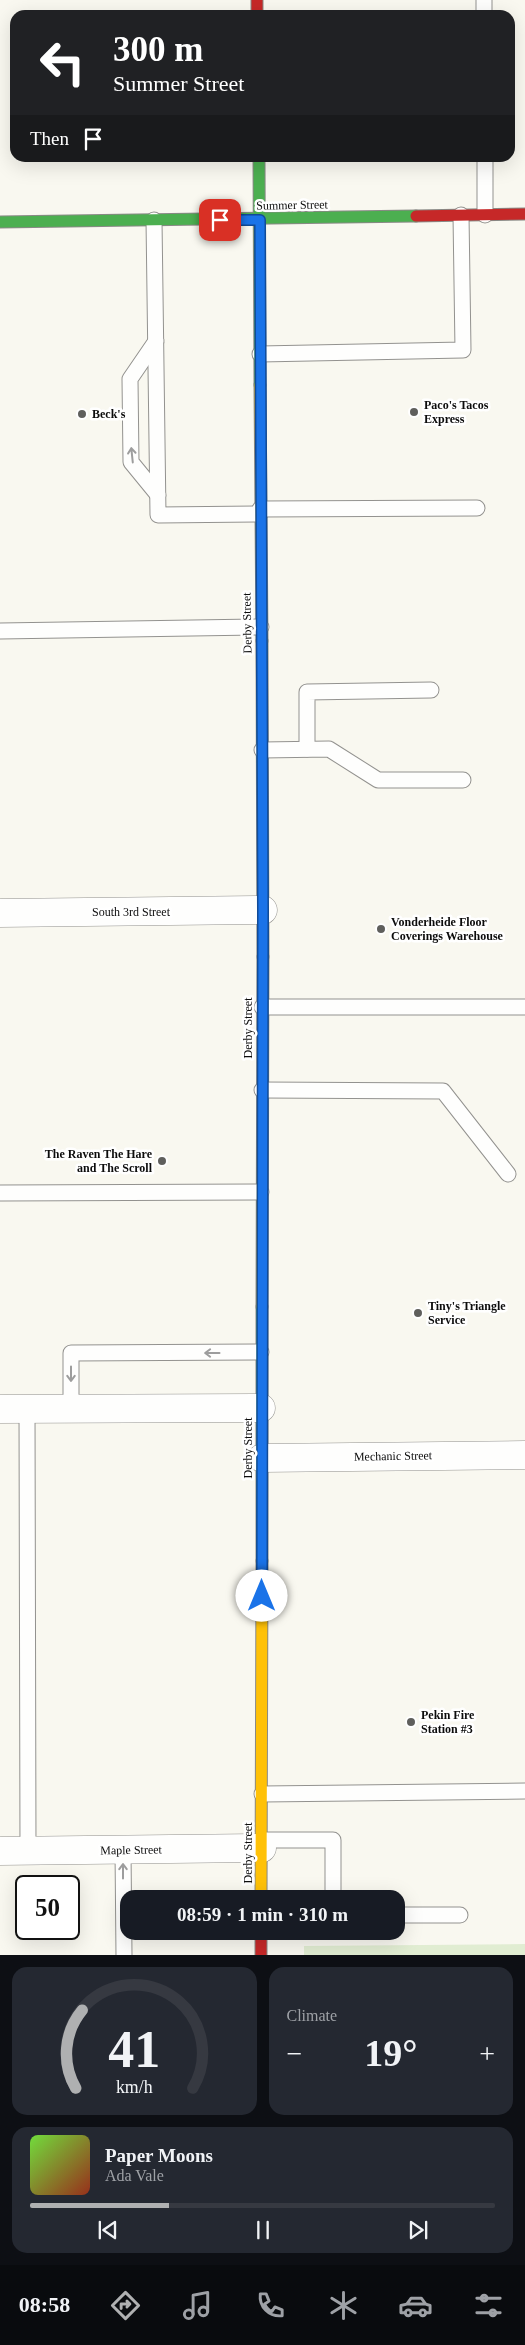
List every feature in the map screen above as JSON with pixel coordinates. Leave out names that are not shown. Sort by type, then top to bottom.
[{"type":"main road","name":"Derby Street","points":[[259,162],[263,910],[261,1890]]},
{"type":"main road","name":"Summer Street","points":[[0,222],[260,220],[525,214]]},
{"type":"main road","points":[[261,1940],[261,1955]]},
{"type":"street","name":"South 3rd Street","points":[[0,913],[263,910]]},
{"type":"street","points":[[0,1409],[261,1408]]},
{"type":"street","name":"Mechanic Street","points":[[262,1458],[525,1455]]},
{"type":"street","name":"Maple Street","points":[[0,1851],[123,1850],[262,1844]]},
{"type":"lane","points":[[485,162],[485,215]]},
{"type":"lane","points":[[260,354],[463,350],[461,215]]},
{"type":"lane","points":[[154,220],[158,515],[477,508]]},
{"type":"lane","points":[[156,341],[130,379],[131,462],[158,495]]},
{"type":"lane","points":[[0,630],[261,627]]},
{"type":"lane","points":[[307,749],[307,692],[432,690]]},
{"type":"lane","points":[[262,750],[329,749],[378,780],[463,780]]},
{"type":"lane","points":[[262,1007],[525,1007]]},
{"type":"lane","points":[[262,1090],[443,1091],[508,1174]]},
{"type":"lane","points":[[0,1193],[261,1192]]},
{"type":"lane","points":[[71,1408],[71,1353],[261,1352]]},
{"type":"lane","points":[[27,1408],[28,1851]]},
{"type":"lane","points":[[262,1794],[525,1791]]},
{"type":"lane","points":[[262,1844],[334,1840],[334,1890]]},
{"type":"lane","points":[[123,1850],[125,1890]]},
{"type":"lane","points":[[405,1915],[460,1915]]},
{"type":"lane","points":[[124,1955],[125,1940]]},
{"type":"green space","points":[[525,1944],[525,1955],[304,1955],[304,1946]]},
{"type":"traffic: fast","points":[[259,162],[260,385]]},
{"type":"traffic: fast","points":[[0,222],[416,216]]},
{"type":"traffic: fast","points":[[262,641],[263,957]]},
{"type":"traffic: fast","points":[[262,1307],[262,1561]]},
{"type":"traffic: slow","points":[[260,385],[262,641]]},
{"type":"traffic: slow","points":[[262,1307],[263,957]]},
{"type":"traffic: slow","points":[[261,1890],[262,1561]]},
{"type":"traffic: jam","points":[[257,0],[257,10]]},
{"type":"traffic: jam","points":[[416,216],[525,214]]},
{"type":"traffic: jam","points":[[261,1940],[261,1955]]},
{"type":"place","name":"Paco's Tacos Express","points":[[414,412]]},
{"type":"place","name":"Beck's","points":[[82,414]]},
{"type":"place","name":"Vonderheide Floor Coverings Warehouse","points":[[381,929]]},
{"type":"place","name":"The Raven The Hare and The Scroll","points":[[162,1161]]},
{"type":"place","name":"Tiny's Triangle Service","points":[[418,1313]]},
{"type":"place","name":"Pekin Fire Station #3","points":[[411,1722]]},
{"type":"route","points":[[220,220],[260,220],[263,910],[261,1192],[262,1596]]}]
